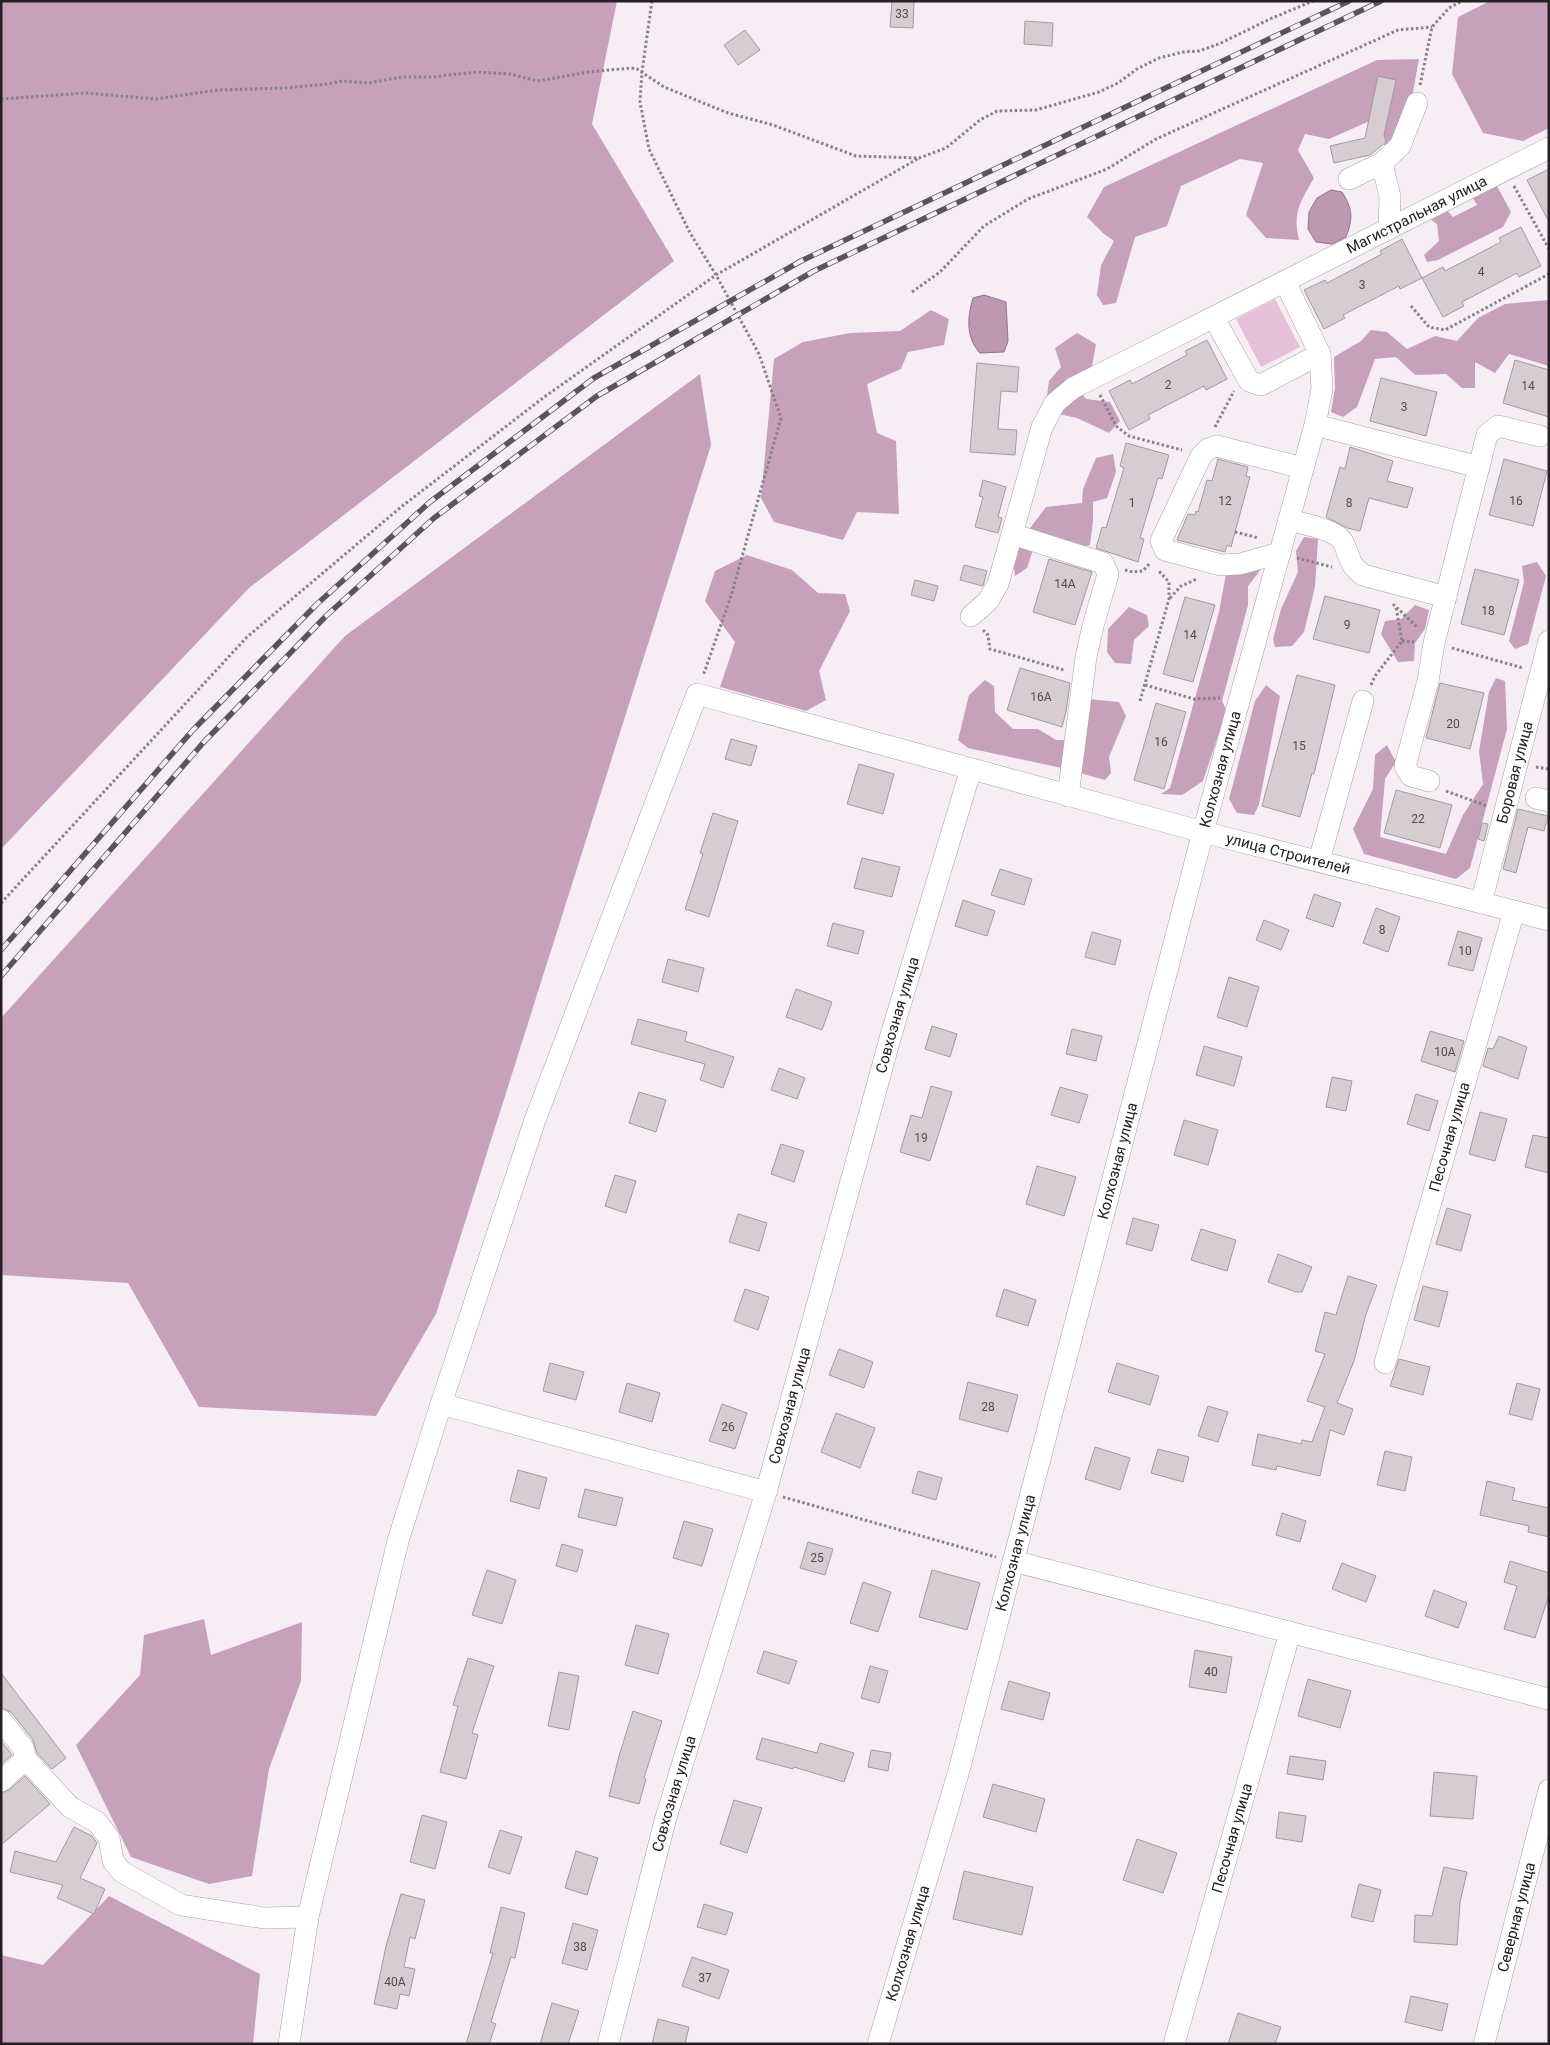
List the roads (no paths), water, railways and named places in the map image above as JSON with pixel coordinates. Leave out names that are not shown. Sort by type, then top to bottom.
[{"type":"street","points":[[1348,179],[1382,163],[1400,146],[1417,103]]},
{"type":"street","name":"Магистральная улица","points":[[977,624],[998,584],[1042,427],[1055,404],[1073,388],[1549,148]]},
{"type":"street","points":[[1382,163],[1390,197],[1389,229]]},
{"type":"street","name":"Колхозная улица","points":[[878,2044],[958,1774],[1204,832],[1315,425],[1322,389],[1320,354],[1285,282]]},
{"type":"street","points":[[1214,318],[1249,382],[1261,385],[1320,354]]},
{"type":"street","points":[[1315,425],[1479,467]]},
{"type":"street","points":[[1429,781],[1410,776],[1405,766],[1428,681],[1434,644],[1487,435],[1498,426],[1540,436]]},
{"type":"street","points":[[1280,553],[1240,564],[1221,564],[1165,550],[1161,541],[1201,456],[1208,449],[1216,446],[1303,468]]},
{"type":"street","points":[[1289,520],[1332,532],[1342,540],[1352,567],[1362,575],[1446,597]]},
{"type":"street","points":[[1012,534],[1103,563],[1108,574],[1093,626],[1084,676],[1068,796]]},
{"type":"street","name":"Боровая улица","points":[[1481,902],[1549,641]]},
{"type":"street","name":"улица Строителей","points":[[441,1404],[535,1120],[697,694],[1068,796],[1549,920]]},
{"type":"street","points":[[1319,862],[1362,701]]},
{"type":"street","name":"Совхозная улица","points":[[608,2044],[665,1821],[766,1492],[890,1035],[971,769]]},
{"type":"street","name":"Песочная улица","points":[[1386,1364],[1514,912]]},
{"type":"street","points":[[289,2044],[308,1917],[398,1541],[441,1404],[766,1492]]},
{"type":"street","points":[[1013,1562],[1549,1699]]},
{"type":"street","name":"Песочная улица","points":[[1174,2044],[1290,1632]]},
{"type":"street","points":[[1,1720],[23,1748],[26,1759],[70,1806],[97,1822],[109,1838],[113,1861],[122,1872],[181,1905],[264,1918],[308,1917]]},
{"type":"street","points":[[1,1781],[26,1759]]},
{"type":"street","name":"Северная улица","points":[[1484,2044],[1549,1790]]},
{"type":"railway","points":[[1,950],[193,730],[317,604],[430,502],[594,378],[801,261],[1349,1]]},
{"type":"railway","points":[[1,976],[203,743],[326,616],[434,518],[597,396],[814,271],[1381,1]]}]
